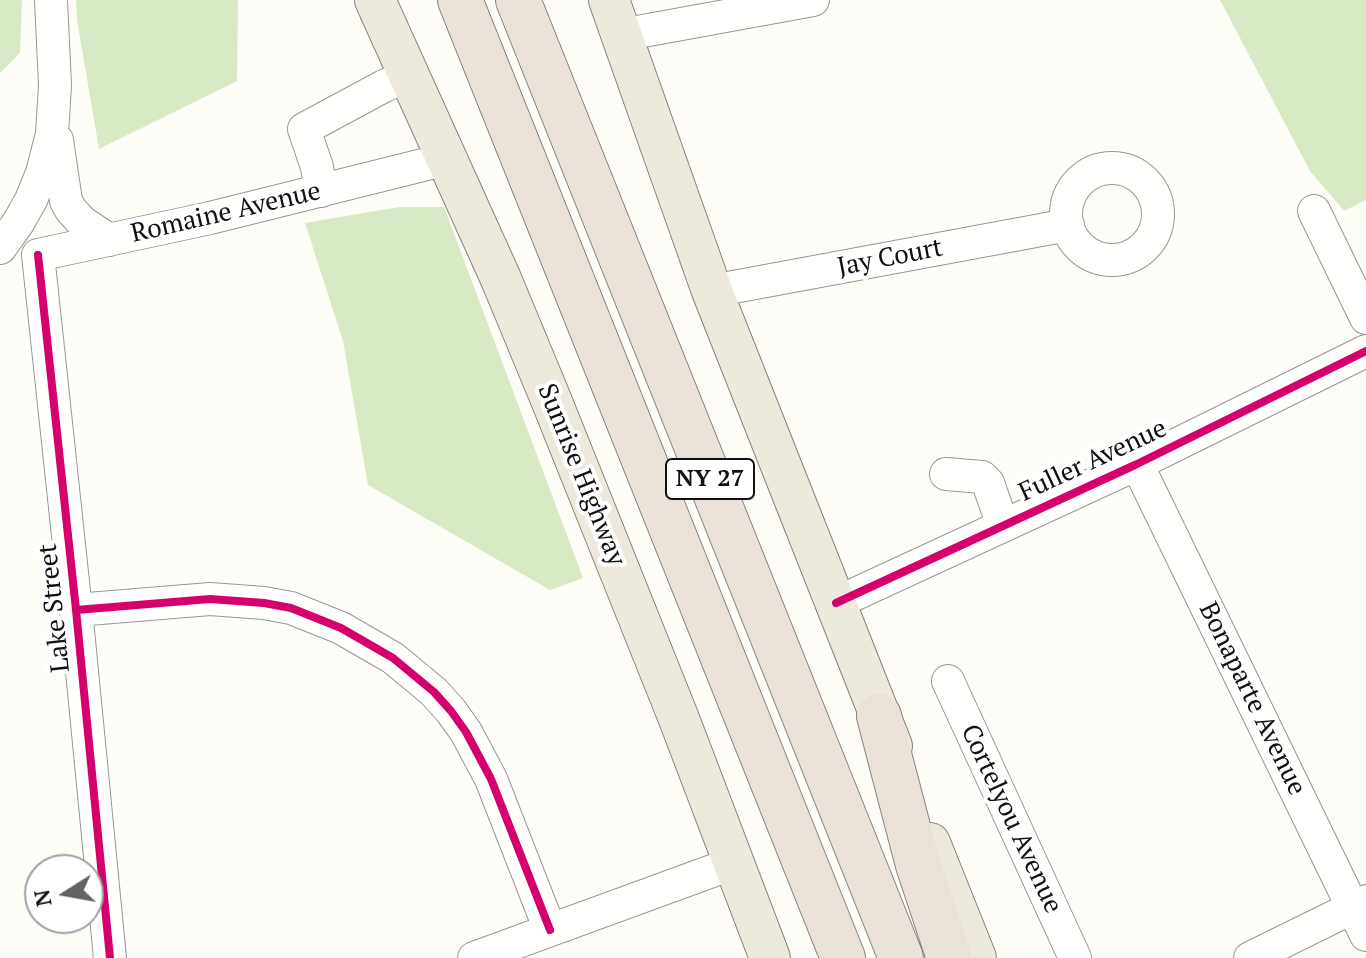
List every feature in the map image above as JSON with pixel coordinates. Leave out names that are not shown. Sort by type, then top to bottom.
[{"type":"highway","name":"NY 27","points":[[460,0],[843,958]]},
{"type":"highway","name":"NY 27","points":[[518,0],[901,958]]},
{"type":"highway","points":[[879,716],[918,865],[949,958]]},
{"type":"main road","name":"Sunrise Highway","points":[[375,0],[501,279],[552,402],[679,719],[770,958]]},
{"type":"main road","points":[[615,17],[712,291],[976,958]]},
{"type":"street","points":[[38,255],[5,240],[26,211],[50,146],[55,85],[51,0]]},
{"type":"street","points":[[615,17],[813,0]]},
{"type":"street","points":[[321,191],[317,167],[304,129],[409,75]]},
{"type":"street","points":[[54,117],[66,201],[82,222],[109,240]]},
{"type":"street","name":"Romaine Avenue","points":[[38,255],[210,218],[447,159]]},
{"type":"street","points":[[1314,211],[1366,318]]},
{"type":"street","name":"Jay Court","points":[[712,291],[1068,225]]},
{"type":"street","name":"Lake Street","points":[[38,255],[110,958]]},
{"type":"street","name":"Fuller Avenue","points":[[836,603],[1137,464],[1366,351]]},
{"type":"street","name":"Bonaparte Avenue","points":[[1137,464],[1362,915]]},
{"type":"street","points":[[946,474],[982,477],[988,483],[1003,526]]},
{"type":"street","points":[[76,610],[210,599],[264,603],[291,608],[341,628],[393,658],[434,692],[466,732],[491,779],[550,930]]},
{"type":"street","name":"Cortelyou Avenue","points":[[948,681],[1075,958]]},
{"type":"street","points":[[474,958],[734,863]]},
{"type":"street","points":[[1250,958],[1362,915]]},
{"type":"green space","points":[[0,0],[22,0],[20,53],[0,73]]},
{"type":"green space","points":[[76,0],[238,0],[237,81],[99,149]]},
{"type":"green space","points":[[1220,0],[1366,0],[1366,200],[1344,211],[1310,171]]},
{"type":"green space","points":[[399,207],[444,207],[583,578],[550,590],[368,485],[343,341],[305,223]]},
{"type":"cycle path","points":[[38,255],[110,958]]},
{"type":"cycle path","points":[[836,603],[1137,464],[1366,351]]},
{"type":"cycle path","points":[[76,610],[210,599],[264,603],[291,608],[341,628],[393,658],[434,692],[466,732],[491,779],[550,930]]}]
